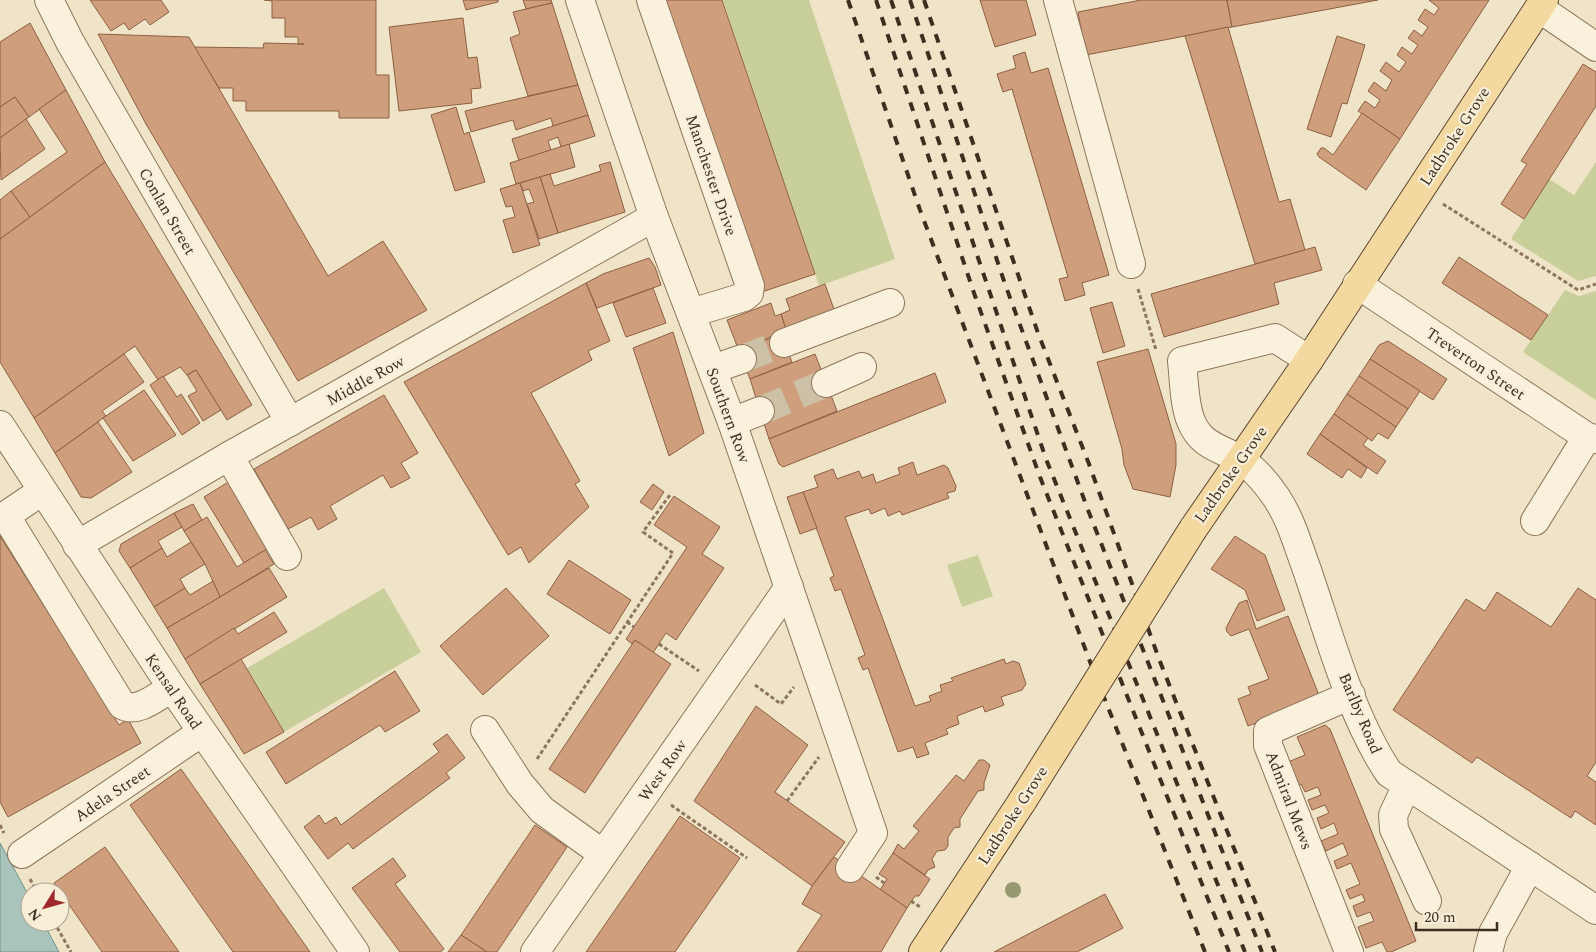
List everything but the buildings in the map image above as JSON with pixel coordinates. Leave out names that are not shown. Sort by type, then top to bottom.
[{"type":"main road","name":"Ladbroke Grove","points":[[923,952],[990,850],[1192,529],[1309,360],[1541,4]]},
{"type":"street","name":"Conlan Street","points":[[49,0],[70,42],[290,422]]},
{"type":"street","name":"Southern Row","points":[[580,0],[654,217],[732,422],[873,833],[850,868]]},
{"type":"street","name":"Manchester Drive","points":[[651,0],[750,286],[749,293],[744,297],[691,313]]},
{"type":"street","points":[[1058,0],[1131,264]]},
{"type":"street","points":[[1541,4],[1596,47]]},
{"type":"street","name":"Middle Row","points":[[77,545],[229,456],[654,217]]},
{"type":"street","name":"Treverton Street","points":[[1357,284],[1591,438]]},
{"type":"street","points":[[784,343],[890,303]]},
{"type":"street","points":[[1182,361],[1276,338],[1309,360]]},
{"type":"street","points":[[712,370],[742,359]]},
{"type":"street","name":"Barlby Road","points":[[1182,361],[1190,420],[1200,437],[1208,445],[1240,460],[1264,481],[1276,498],[1291,526],[1351,695],[1377,755],[1389,773],[1596,910]]},
{"type":"street","points":[[826,383],[862,367]]},
{"type":"street","points":[[732,422],[760,411]]},
{"type":"street","name":"Kensal Road","points":[[0,425],[172,688],[355,952]]},
{"type":"street","points":[[1535,521],[1591,438]]},
{"type":"street","points":[[229,456],[287,556]]},
{"type":"street","points":[[42,491],[8,514],[7,518],[122,705],[129,709],[136,708],[172,688]]},
{"type":"street","name":"West Row","points":[[535,952],[788,587]]},
{"type":"street","name":"Admiral Mews","points":[[1348,952],[1268,745],[1268,731],[1351,695]]},
{"type":"street","points":[[486,730],[520,784],[542,810],[603,854]]},
{"type":"street","name":"Adela Street","points":[[22,854],[202,732]]},
{"type":"street","points":[[1407,785],[1393,814],[1394,829],[1427,901]]},
{"type":"street","points":[[1488,952],[1493,933],[1530,866]]},
{"type":"path","points":[[1419,189],[1578,290],[1596,284]]},
{"type":"path","points":[[1131,264],[1161,366],[1182,361]]},
{"type":"path","points":[[520,784],[673,553],[643,532],[670,495]]},
{"type":"path","points":[[627,622],[634,627]]},
{"type":"path","points":[[659,644],[782,704],[814,660]]},
{"type":"path","points":[[787,801],[838,731]]},
{"type":"path","points":[[648,789],[747,858]]},
{"type":"path","points":[[911,901],[921,907]]},
{"type":"path","points":[[60,932],[71,952]]},
{"type":"green space","points":[[723,0],[809,0],[895,259],[819,286]]},
{"type":"green space","points":[[1596,162],[1596,276],[1578,281],[1511,239],[1549,179],[1574,195]]},
{"type":"green space","points":[[1565,290],[1579,296],[1596,291],[1596,400],[1523,352]]},
{"type":"green space","points":[[978,555],[993,596],[962,607],[947,565]]},
{"type":"green space","points":[[384,588],[421,652],[284,732],[247,668]]},
{"type":"water","points":[[0,843],[21,882],[20,932],[48,932],[59,952],[0,952]]},
{"type":"tunnel","points":[[742,359],[784,343]]},
{"type":"tunnel","points":[[760,411],[826,383]]},
{"type":"railway","points":[[848,0],[920,210],[1092,667],[1205,952]]},
{"type":"railway","points":[[876,0],[974,293],[1040,477],[1229,952]]},
{"type":"railway","points":[[891,0],[1046,459],[1245,952]]},
{"type":"railway","points":[[910,0],[1005,284],[1088,510],[1262,952]]},
{"type":"railway","points":[[924,0],[1038,333],[1089,464],[1159,659],[1275,952]]}]
